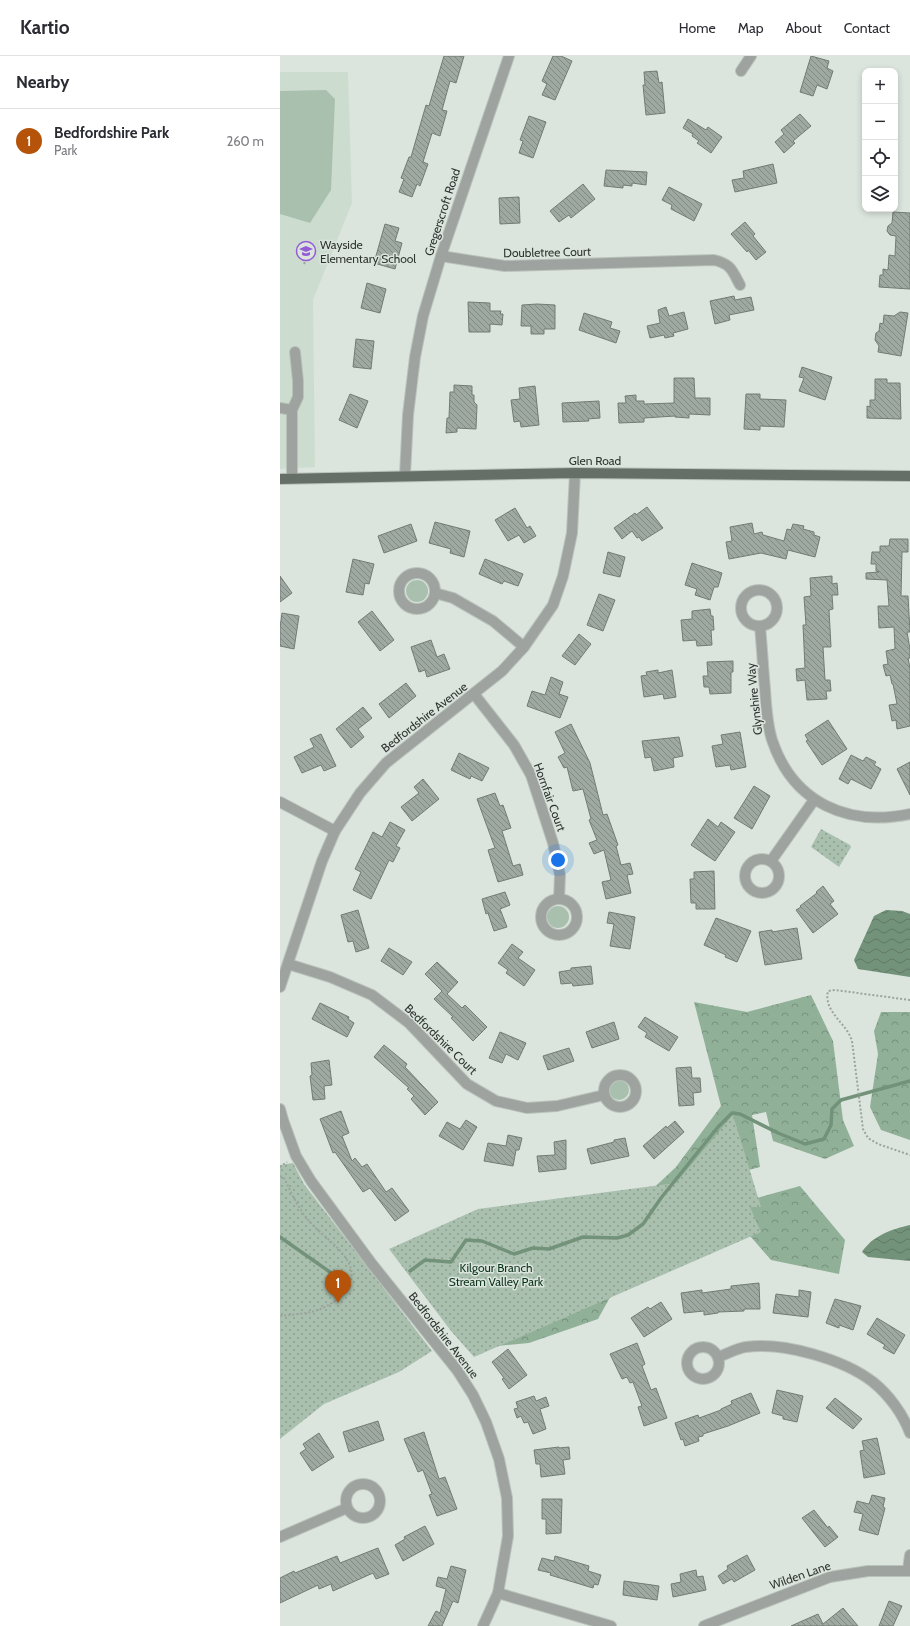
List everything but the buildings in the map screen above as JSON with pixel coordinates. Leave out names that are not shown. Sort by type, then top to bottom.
[{"type":"main road","name":"Glen Road","points":[[280,479],[405,475],[575,473],[910,476]]},
{"type":"street","name":"Gregerscroft Road","points":[[405,475],[408,415],[415,357],[423,316],[441,256],[509,56]]},
{"type":"street","points":[[741,70],[751,56]]},
{"type":"street","name":"Doubletree Court","points":[[441,256],[505,266],[714,260],[725,263],[731,268],[740,285]]},
{"type":"street","points":[[292,478],[292,410],[298,397],[295,352]]},
{"type":"street","points":[[280,408],[292,410]]},
{"type":"street","name":"Bedfordshire Avenue","points":[[280,987],[322,861],[336,831],[360,793],[386,763],[502,672],[524,647],[552,605],[564,576],[572,533],[575,473]]},
{"type":"street","points":[[434,593],[452,598],[493,621],[524,647]]},
{"type":"street","name":"Glynshire Way","points":[[760,626],[767,716],[772,739],[780,760],[792,777],[814,800],[850,815],[873,818],[897,817],[910,814]]},
{"type":"street","name":"Hornfair Court","points":[[474,694],[514,745],[530,775],[553,844],[560,875],[559,899]]},
{"type":"street","points":[[771,861],[814,800]]},
{"type":"street","points":[[280,802],[336,831]]},
{"type":"street","name":"Bedfordshire Court","points":[[288,964],[330,977],[372,995],[409,1024],[467,1084],[496,1101],[527,1108],[557,1106],[604,1095]]},
{"type":"street","name":"Bedfordshire Avenue","points":[[280,1109],[296,1156],[311,1181],[372,1264],[457,1370],[473,1395],[486,1422],[499,1459],[507,1498],[508,1536],[498,1593],[483,1626]]},
{"type":"street","points":[[718,1357],[745,1347],[766,1345],[817,1355],[853,1370],[872,1382],[889,1397],[907,1424],[910,1433]]},
{"type":"street","points":[[280,1537],[347,1508]]},
{"type":"street","points":[[909,1571],[910,1555]]},
{"type":"street","name":"Wilden Lane","points":[[704,1626],[830,1577],[868,1571],[909,1571]]},
{"type":"street","points":[[498,1593],[611,1626]]},
{"type":"path","points":[[304,264],[313,246]]},
{"type":"path","points":[[910,1000],[835,990],[828,991],[827,996],[830,1009],[850,1035],[858,1081],[863,1129],[868,1138],[878,1144],[910,1155]]},
{"type":"path","points":[[280,1176],[284,1178],[308,1220],[338,1250],[350,1265],[352,1274],[350,1285],[331,1304],[311,1312],[280,1316]]},
{"type":"shaded area","name":"Wayside Elementary School","points":[[280,72],[348,72],[352,203],[313,300],[315,467],[280,469]]},
{"type":"green space","points":[[326,90],[335,99],[331,190],[310,223],[280,214],[280,91]]},
{"type":"green space","points":[[417,580],[425,583],[428,591],[425,599],[417,602],[409,599],[406,591],[409,583]]},
{"type":"green space","points":[[821,829],[850,845],[851,847],[839,867],[811,847]]},
{"type":"green space","points":[[558,906],[562,907],[568,913],[568,921],[562,927],[558,928],[554,927],[548,921],[547,917],[548,913],[554,907]]},
{"type":"green space","points":[[811,995],[833,1041],[843,1120],[854,1146],[825,1159],[773,1141],[766,1112],[752,1115],[760,1167],[708,1181],[614,1290],[598,1319],[529,1343],[475,1348],[676,1167],[721,1106],[694,1002],[747,1012]]},
{"type":"green space","points":[[881,1012],[910,1012],[910,1140],[881,1130],[870,1107],[878,1054],[874,1031]]},
{"type":"green space","points":[[619,1080],[626,1083],[629,1090],[626,1097],[619,1100],[612,1097],[609,1090],[612,1083]]},
{"type":"green space","name":"Kilgour Branch Stream Valley Park","points":[[733,1115],[761,1207],[750,1207],[761,1232],[474,1357],[451,1331],[389,1249],[478,1209],[676,1183]]},
{"type":"green space","points":[[293,1163],[304,1184],[432,1351],[399,1372],[324,1404],[280,1439],[280,1165]]},
{"type":"green space","points":[[800,1186],[845,1240],[839,1274],[771,1260],[751,1237],[729,1235],[721,1208]]},
{"type":"water","points":[[886,910],[902,911],[910,914],[910,977],[858,969],[854,960],[874,916]]},
{"type":"water","points":[[910,1225],[910,1261],[868,1257],[862,1252],[866,1246],[877,1237]]},
{"type":"waterway","points":[[410,1271],[425,1260],[451,1262],[466,1240],[482,1241],[514,1254],[533,1248],[549,1249],[583,1237],[617,1238],[628,1235],[643,1224],[661,1198],[718,1127],[732,1113],[740,1114],[778,1133],[805,1144],[824,1139],[831,1125],[832,1109],[841,1100],[910,1081]]},
{"type":"waterway","points":[[280,1237],[337,1277]]},
{"type":"place","name":"Wayside Elementary School","points":[[306,251]]},
{"type":"place","name":"Bedfordshire Park","points":[[338,1303]]}]
